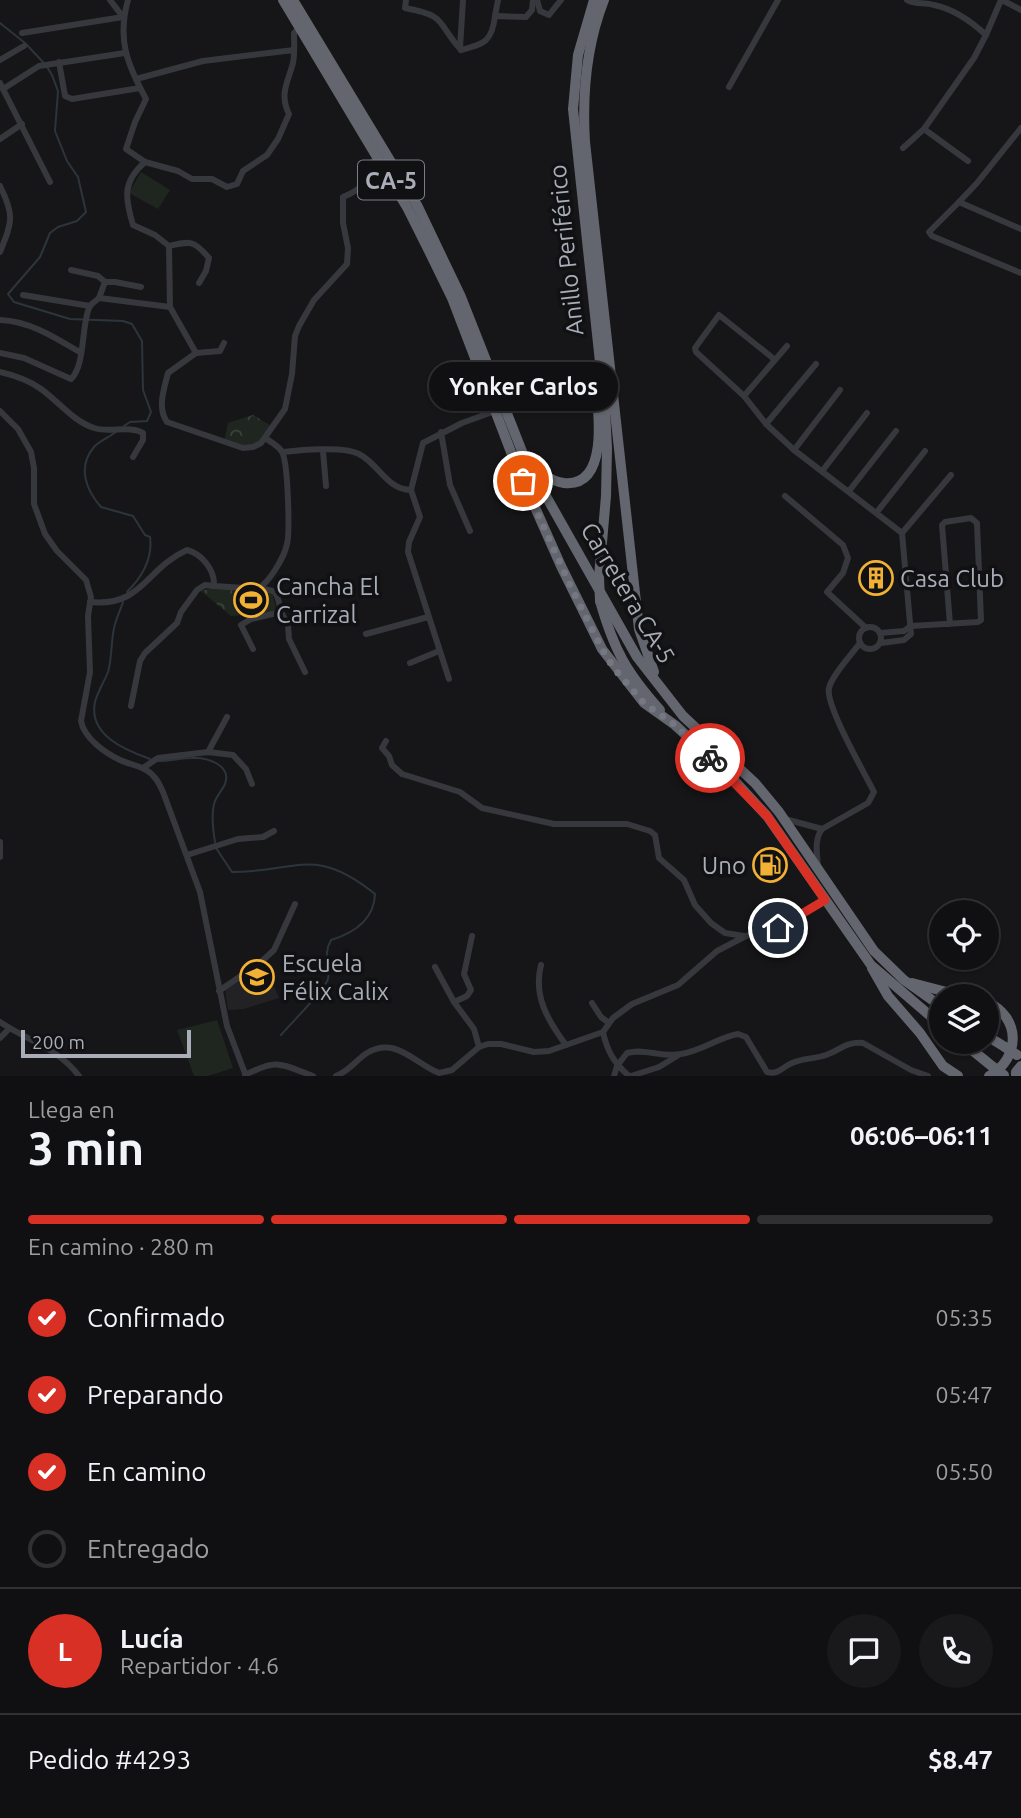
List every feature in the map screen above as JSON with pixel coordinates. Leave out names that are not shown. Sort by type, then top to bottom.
[{"type":"highway","name":"CA-5","points":[[283,0],[408,209],[483,366]]},
{"type":"highway","name":"CA-5","points":[[293,0],[417,205],[461,297],[483,366]]},
{"type":"highway","name":"Anillo Periférico","points":[[594,0],[578,55],[573,109],[606,409],[607,448],[600,601],[610,634],[626,669],[675,725]]},
{"type":"highway","name":"Anillo Periférico","points":[[604,0],[587,62],[584,142],[639,629],[658,682]]},
{"type":"highway","points":[[483,366],[539,470],[554,481],[564,483],[581,480],[588,474],[597,457],[598,422],[586,241]]},
{"type":"highway","name":"Carretera CA-5","points":[[483,366],[495,411],[561,566],[602,649],[644,703],[675,725],[730,776],[767,816],[871,965],[929,1015]]},
{"type":"highway","name":"Carretera CA-5","points":[[483,366],[525,460],[637,657],[683,716],[755,783],[785,819],[874,951],[904,980],[929,998]]},
{"type":"highway","points":[[871,965],[888,996],[920,1033],[943,1066],[958,1076]]},
{"type":"highway","points":[[904,980],[929,987]]},
{"type":"highway","points":[[991,1072],[1006,1063],[1012,1053],[1014,1041],[1012,1030],[999,1009]]},
{"type":"highway","points":[[999,1043],[1019,1056]]},
{"type":"highway","points":[[974,1054],[991,1072],[1005,1076]]},
{"type":"highway","points":[[1016,1076],[1021,1066]]},
{"type":"street","points":[[110,0],[123,17]]},
{"type":"street","points":[[128,0],[123,17],[125,53],[146,99],[126,149],[145,162],[178,171],[197,180],[212,179],[227,187],[237,184],[243,171],[267,155],[287,122],[289,114],[283,88],[293,62],[294,33],[299,28]]},
{"type":"street","points":[[406,0],[405,8],[425,12],[437,18],[461,50]]},
{"type":"street","points":[[461,50],[464,0]]},
{"type":"street","points":[[461,50],[487,40],[493,32],[498,0]]},
{"type":"street","points":[[495,16],[526,17],[535,0]]},
{"type":"street","points":[[535,0],[540,11],[549,15],[561,0]]},
{"type":"street","points":[[729,87],[778,0]]},
{"type":"street","points":[[907,0],[919,6],[932,4],[972,22],[986,35]]},
{"type":"street","points":[[992,0],[1021,10]]},
{"type":"street","points":[[903,148],[924,129],[986,35],[1001,1]]},
{"type":"street","points":[[22,33],[123,17]]},
{"type":"street","points":[[0,60],[24,46]]},
{"type":"street","points":[[136,79],[203,61],[294,50]]},
{"type":"street","points":[[50,182],[2,86],[39,66],[125,53]]},
{"type":"street","points":[[59,62],[65,96],[72,99],[140,88]]},
{"type":"street","points":[[0,139],[22,124]]},
{"type":"street","points":[[1021,128],[978,183],[929,232],[932,236],[1021,273]]},
{"type":"street","points":[[924,129],[968,161]]},
{"type":"street","points":[[224,342],[220,351],[196,354],[168,373],[161,406],[163,416],[167,422],[243,448],[253,447],[265,438],[288,400],[295,336],[299,326],[314,300],[344,268],[349,258],[343,223],[343,197],[364,185],[372,173],[370,163],[377,158]]},
{"type":"street","points":[[145,162],[128,181],[126,195],[133,225],[155,235],[169,246],[193,242],[199,245],[209,258],[206,271],[199,282]]},
{"type":"street","points":[[0,186],[9,204],[11,224],[0,252]]},
{"type":"street","points":[[959,202],[1021,229]]},
{"type":"street","points":[[169,246],[170,307],[196,354]]},
{"type":"street","points":[[71,270],[98,276],[105,282],[141,287]]},
{"type":"street","points":[[0,353],[24,358],[74,378],[90,306],[99,298],[105,282]]},
{"type":"street","points":[[23,295],[90,306]]},
{"type":"street","points":[[99,298],[170,307]]},
{"type":"street","points":[[774,359],[719,315],[695,348],[794,450],[902,533],[911,626],[909,638],[881,643],[871,650],[860,643]]},
{"type":"street","points":[[0,320],[12,320],[43,330],[81,353]]},
{"type":"street","points":[[744,397],[787,346]]},
{"type":"street","points":[[766,424],[816,364]]},
{"type":"street","points":[[0,372],[40,388],[59,405],[93,428],[137,429],[143,433],[143,440],[133,457]]},
{"type":"street","points":[[794,450],[840,390]]},
{"type":"street","points":[[0,411],[18,429],[31,452],[34,504],[45,534],[57,551],[86,580],[90,602],[90,672],[82,727],[101,748],[119,760],[143,768],[156,778],[163,792],[200,892],[227,1026],[246,1075],[265,1065],[276,1063],[313,1076]]},
{"type":"street","points":[[449,679],[408,552],[409,542],[420,517],[411,490],[423,443],[441,432],[495,411]]},
{"type":"street","points":[[822,470],[867,413]]},
{"type":"street","points":[[849,491],[896,431]]},
{"type":"street","points":[[441,432],[450,485],[470,531]]},
{"type":"street","points":[[265,438],[283,452],[336,449],[358,453],[370,461],[388,481],[411,490]]},
{"type":"street","points":[[323,451],[326,486]]},
{"type":"street","points":[[877,512],[925,451]]},
{"type":"street","points":[[258,589],[269,580],[288,544],[288,483],[283,452]]},
{"type":"street","points":[[902,533],[951,475]]},
{"type":"street","points":[[785,496],[843,545],[848,558],[843,572],[827,592],[866,628],[875,628],[880,633],[881,643]]},
{"type":"street","points":[[880,633],[905,631],[911,626],[950,624],[978,622],[982,617],[977,523],[971,518],[944,522],[942,525],[950,624]]},
{"type":"street","points":[[90,602],[110,604],[134,594],[156,571],[187,550],[199,556],[210,569],[214,586]]},
{"type":"street","points":[[131,706],[140,661],[177,623],[181,612],[197,590],[205,585],[272,589],[276,592],[281,612],[288,625],[289,639],[305,672]]},
{"type":"street","points":[[253,649],[241,625],[251,619],[281,612]]},
{"type":"street","points":[[366,634],[428,617]]},
{"type":"street","points":[[818,867],[816,841],[822,829],[868,803],[874,792],[828,697],[830,683],[860,643],[860,634],[866,628]]},
{"type":"street","points":[[410,663],[439,651]]},
{"type":"street","points":[[208,752],[227,717]]},
{"type":"street","points":[[386,741],[382,748],[392,765],[402,774],[460,792],[482,808],[554,824],[627,824],[650,831],[654,835],[659,858],[684,880],[695,905],[710,923],[726,933],[746,936]]},
{"type":"street","points":[[143,768],[158,758],[208,752],[233,755],[246,769],[252,784]]},
{"type":"street","points":[[785,819],[822,829]]},
{"type":"street","points":[[187,855],[238,839],[263,837],[274,831]]},
{"type":"street","points":[[0,842],[0,857]]},
{"type":"street","points":[[336,1076],[346,1072],[375,1049],[395,1048],[439,1073],[452,1070],[478,1047],[501,1044],[534,1052],[549,1051],[603,1032],[609,1023],[632,1004],[678,985],[717,951],[746,936],[778,928],[825,900]]},
{"type":"street","points":[[219,991],[274,950],[295,904]]},
{"type":"street","points":[[454,1002],[467,996],[471,990],[464,974],[472,936]]},
{"type":"street","points":[[541,965],[538,987],[544,1010],[566,1045]]},
{"type":"street","points":[[435,967],[454,1002],[474,1029],[478,1047]]},
{"type":"street","points":[[592,1003],[601,1017],[609,1023]]},
{"type":"street","points":[[0,1022],[67,1060],[79,1076]]},
{"type":"street","points":[[0,1038],[9,1029]]},
{"type":"street","points":[[603,1032],[606,1050],[617,1066],[630,1076],[659,1067],[678,1055]]},
{"type":"street","points":[[614,1076],[626,1053],[636,1051],[662,1056],[678,1055],[738,1034],[746,1037],[767,1072],[774,1074],[791,1063],[826,1055],[847,1043],[855,1042],[863,1043],[928,1076]]},
{"type":"shaded area","name":"Escuela Félix Calix","points":[[265,965],[279,998],[244,1009],[228,1010],[225,989]]},
{"type":"green space","points":[[141,172],[170,190],[158,209],[129,193]]},
{"type":"green space","points":[[253,415],[271,426],[269,432],[253,447],[224,442],[228,423]]},
{"type":"green space","points":[[214,587],[271,589],[277,612],[231,616],[201,591]]},
{"type":"green space","name":"Cancha El Carrizal","points":[[232,590],[270,591],[271,609],[234,609]]},
{"type":"green space","points":[[217,1020],[233,1068],[208,1076],[194,1076],[177,1030]]},
{"type":"waterway","points":[[0,23],[43,62]]},
{"type":"waterway","points":[[47,67],[58,91],[55,131],[67,161],[78,177],[86,212],[77,221],[58,227],[50,233],[40,257],[8,294],[14,302],[70,319],[123,321],[132,324],[142,341],[143,390],[151,412],[147,421],[130,422],[124,426]]},
{"type":"waterway","points":[[117,431],[94,447],[85,470],[91,493],[101,507],[133,516],[145,535],[150,537],[150,553],[145,568],[127,592]]},
{"type":"waterway","points":[[123,602],[114,628],[108,672],[96,698],[94,714],[97,724],[110,740],[150,759]]},
{"type":"waterway","points":[[159,761],[198,758],[222,767],[226,777],[225,784],[213,809],[215,842]]},
{"type":"waterway","points":[[216,848],[232,872],[320,866],[354,879],[375,894],[367,918],[347,934],[331,940],[327,951],[329,974],[326,984],[281,1035]]},
{"type":"way so far","points":[[523,481],[570,585],[613,667],[644,703],[675,725],[710,758]]},
{"type":"place","name":"Yonker Carlos","points":[[523,481]]},
{"type":"place","name":"Casa Club","points":[[876,578]]},
{"type":"place","name":"Cancha El Carrizal","points":[[251,600]]},
{"type":"place","name":"Uno","points":[[770,865]]},
{"type":"place","name":"Escuela Félix Calix","points":[[257,977]]},
{"type":"route","points":[[710,758],[767,816],[825,900],[778,928]]}]
